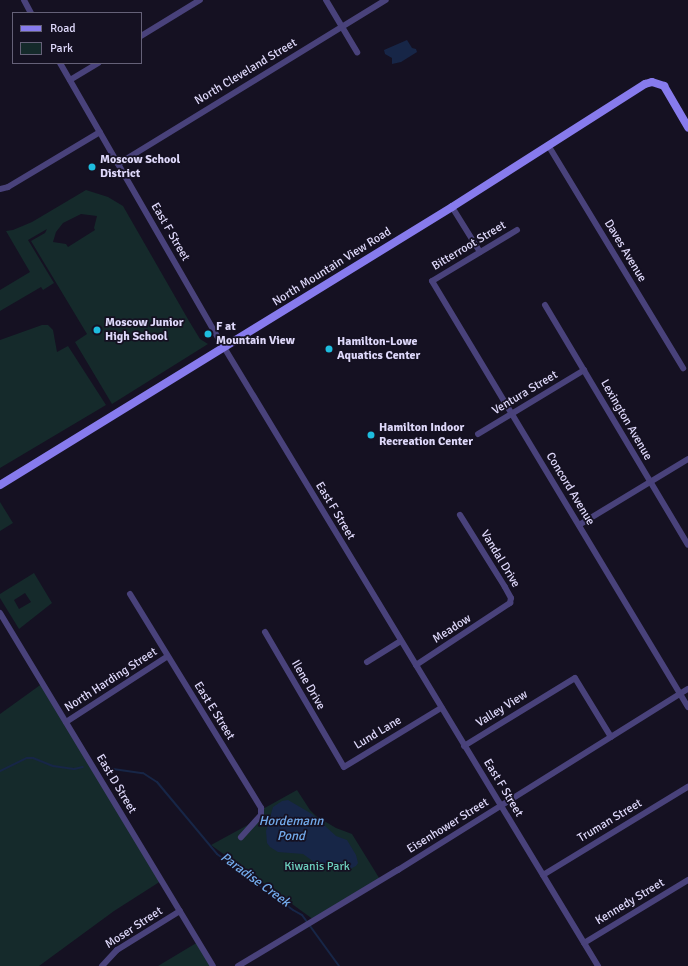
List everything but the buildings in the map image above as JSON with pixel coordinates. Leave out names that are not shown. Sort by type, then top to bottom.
[{"type":"street","points":[[24,0],[30,12]]},
{"type":"street","points":[[142,35],[200,0]]},
{"type":"street","points":[[326,0],[357,52]]},
{"type":"street","name":"North Cleveland Street","points":[[118,164],[386,0]]},
{"type":"street","name":"East F Street","points":[[61,64],[224,347],[400,641],[598,966]]},
{"type":"street","points":[[70,80],[96,64]]},
{"type":"street","name":"North Mountain View Road","points":[[0,485],[452,207],[645,84],[652,82],[664,86],[687,125]]},
{"type":"street","points":[[0,189],[8,188],[100,132]]},
{"type":"street","name":"Daves Avenue","points":[[548,145],[682,368]]},
{"type":"street","points":[[452,207],[480,252]]},
{"type":"street","name":"Bitterroot Street","points":[[432,282],[517,230]]},
{"type":"street","name":"Concord Avenue","points":[[432,282],[688,707]]},
{"type":"street","name":"Lexington Avenue","points":[[545,306],[688,545]]},
{"type":"street","name":"Ventura Street","points":[[478,434],[584,370]]},
{"type":"street","points":[[579,525],[688,459]]},
{"type":"street","name":"Vandal Drive","points":[[460,515],[511,598],[508,606],[500,611]]},
{"type":"street","name":"East E Street","points":[[130,594],[261,808],[261,815],[241,837]]},
{"type":"street","name":"Meadow","points":[[416,665],[500,611]]},
{"type":"street","name":"East D Street","points":[[0,613],[213,966]]},
{"type":"street","name":"Ilene Drive","points":[[265,632],[333,749]]},
{"type":"street","points":[[366,662],[400,641]]},
{"type":"street","name":"North Harding Street","points":[[66,722],[168,656]]},
{"type":"street","name":"Valley View","points":[[464,746],[575,678],[611,737]]},
{"type":"street","name":"Eisenhower Street","points":[[238,966],[688,689]]},
{"type":"street","name":"Lund Lane","points":[[333,749],[344,767],[441,708]]},
{"type":"street","name":"Truman Street","points":[[543,875],[688,787]]},
{"type":"street","name":"Kennedy Street","points":[[584,943],[688,880]]},
{"type":"street","name":"Moser Street","points":[[102,966],[117,950],[180,912]]},
{"type":"green space","points":[[86,190],[108,197],[123,206],[200,339],[208,344],[112,404],[75,342],[87,334],[31,241],[45,233],[47,229],[28,240],[54,283],[43,290],[41,287],[0,311],[0,290],[30,272],[6,231],[13,230],[32,222]],"holes":[[[81,214],[97,216],[94,228],[95,230],[68,247],[66,244],[53,242],[56,232],[63,223]]]},
{"type":"green space","points":[[42,325],[48,325],[53,330],[57,352],[68,346],[106,405],[0,468],[0,340]]},
{"type":"green space","points":[[0,502],[13,523],[0,531]]},
{"type":"green space","points":[[34,573],[52,603],[19,629],[0,598],[0,594]],"holes":[[[25,593],[31,602],[19,609],[14,600]]]},
{"type":"green space","points":[[43,683],[161,881],[114,911],[39,966],[0,966],[0,714]]},
{"type":"green space","name":"Kiwanis Park","points":[[297,790],[310,810],[316,816],[336,828],[352,834],[381,881],[314,920],[211,845],[257,820],[261,810]]},
{"type":"green space","points":[[198,942],[213,966],[158,966]]},
{"type":"water","points":[[407,40],[412,48],[416,49],[417,52],[401,62],[392,64],[392,58],[385,54],[384,50]]},
{"type":"water","name":"Hordemann Pond","points":[[288,800],[312,814],[336,836],[347,840],[356,855],[358,863],[356,866],[346,871],[339,870],[314,862],[303,854],[278,852],[270,847],[267,843],[266,831],[273,807],[282,801]]},
{"type":"waterway","name":"Paradise Creek","points":[[0,771],[27,758],[33,758],[53,766],[74,769],[83,767]]},
{"type":"waterway","name":"Paradise Creek","points":[[106,768],[143,773],[157,782],[217,854],[302,915],[339,966]]},
{"type":"place","name":"Moscow School District","points":[[92,167]]},
{"type":"place","name":"Moscow Junior High School","points":[[97,330]]},
{"type":"place","name":"F at Mountain View","points":[[208,334]]},
{"type":"place","name":"Hamilton-Lowe Aquatics Center","points":[[329,349]]},
{"type":"place","name":"Hamilton Indoor Recreation Center","points":[[371,435]]}]
